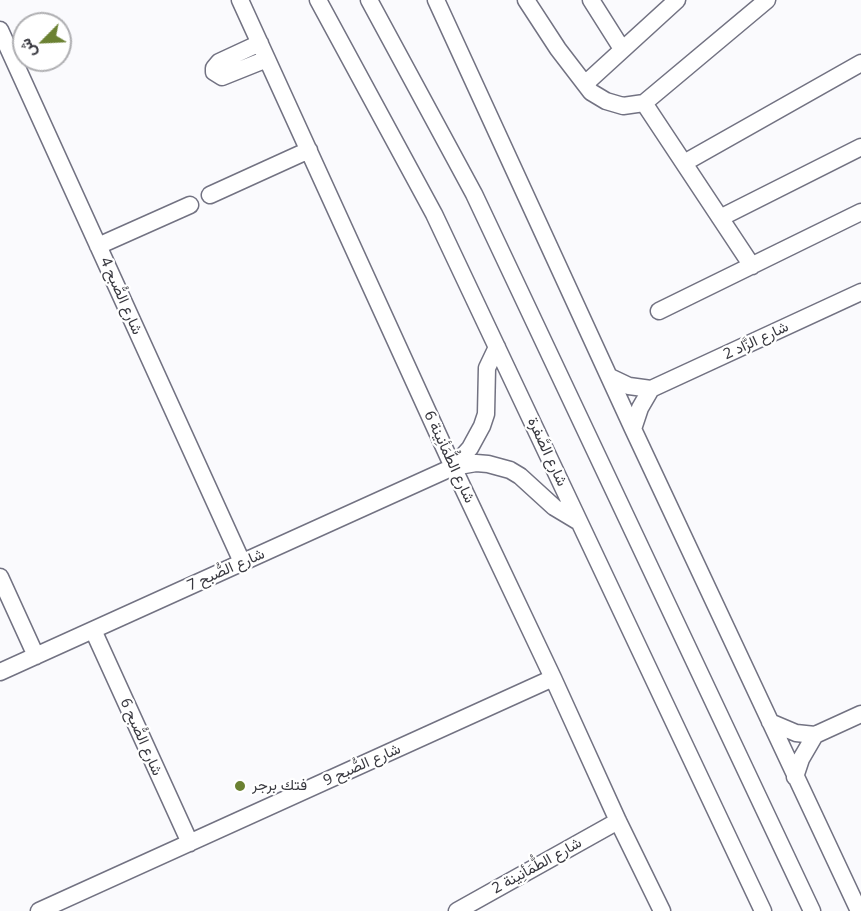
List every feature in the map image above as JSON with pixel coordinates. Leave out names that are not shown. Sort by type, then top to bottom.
[{"type":"street","name":"شارع الطُّمَأنِينة 6","points":[[240,0],[453,467],[618,821],[663,911]]},
{"type":"street","name":"شارع الصَّفرة","points":[[318,0],[434,214],[763,911]]},
{"type":"street","points":[[369,0],[474,194],[812,911]]},
{"type":"street","points":[[436,0],[633,429],[859,911]]},
{"type":"street","points":[[526,0],[558,49],[585,84],[598,97],[614,105],[623,106],[644,103],[767,0]]},
{"type":"street","points":[[591,0],[622,49]]},
{"type":"street","points":[[585,84],[672,2]]},
{"type":"street","name":"شارع الصُّبح 4","points":[[0,30],[242,562]]},
{"type":"street","points":[[260,43],[219,62],[214,72],[222,77],[267,59]]},
{"type":"street","points":[[684,163],[861,63]]},
{"type":"street","points":[[644,103],[752,266]]},
{"type":"street","points":[[720,218],[861,147]]},
{"type":"street","points":[[210,195],[309,150]]},
{"type":"street","points":[[98,246],[190,205]]},
{"type":"street","points":[[659,311],[861,212]]},
{"type":"street","name":"شارع الزَّاد 2","points":[[651,389],[861,292]]},
{"type":"street","name":"شارع الصُّبح 7","points":[[453,467],[470,448],[482,426],[486,414],[487,368],[497,347]]},
{"type":"street","points":[[610,377],[629,386],[651,389],[640,408],[633,429]]},
{"type":"street","name":"شارع الصُّبح 7","points":[[0,672],[453,467],[476,463],[510,470],[520,476],[554,507],[579,522]]},
{"type":"street","points":[[0,577],[36,656]]},
{"type":"street","name":"شارع الصُّبح 6","points":[[93,630],[190,843]]},
{"type":"street","name":"شارع الصُّبح 9","points":[[39,911],[69,905],[190,843],[553,678]]},
{"type":"street","points":[[770,722],[796,733],[815,735],[861,714]]},
{"type":"street","points":[[795,777],[801,759],[815,735]]},
{"type":"street","name":"شارع الطُّمَأنِينة 2","points":[[457,911],[618,821]]},
{"type":"place","name":"فتك برجر","points":[[240,786]]}]
